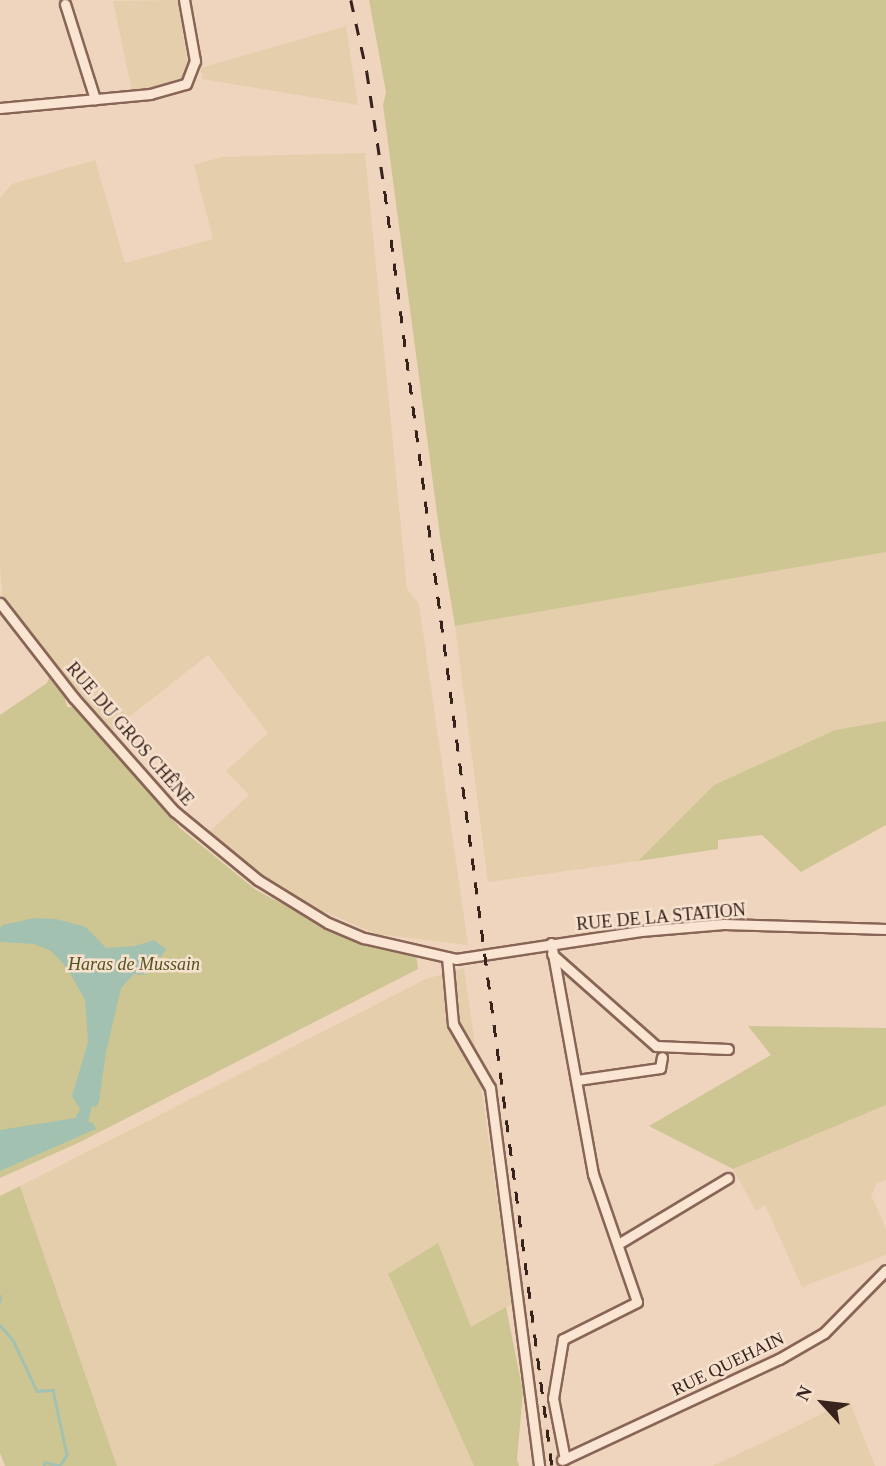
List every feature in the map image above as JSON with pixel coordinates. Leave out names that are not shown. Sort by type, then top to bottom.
[{"type":"street","points":[[0,108],[150,94],[186,84],[195,61],[184,0]]},
{"type":"street","points":[[65,4],[95,99]]},
{"type":"street","name":"RUE DU GROS CHÊNE","points":[[0,603],[74,698],[156,792],[238,866],[335,926],[364,938],[447,957],[481,955]]},
{"type":"street","name":"RUE DE LA STATION","points":[[481,955],[641,931],[724,924],[886,929]]},
{"type":"street","points":[[551,943],[593,1174],[618,1244],[728,1178]]},
{"type":"street","points":[[552,954],[656,1046],[728,1049]]},
{"type":"street","points":[[447,957],[453,1024],[489,1088],[539,1466]]},
{"type":"street","points":[[578,1080],[660,1068],[662,1057]]},
{"type":"street","name":"RUE QUEHAIN","points":[[618,1244],[637,1302],[563,1339],[554,1398],[563,1460],[779,1359],[824,1334],[886,1270]]},
{"type":"shaded area","points":[[177,0],[189,67],[186,77],[177,84],[132,91],[113,1]]},
{"type":"shaded area","points":[[346,26],[358,105],[203,79],[200,68]]},
{"type":"shaded area","points":[[365,153],[407,589],[419,604],[468,945],[377,934],[304,903],[235,856],[208,833],[249,795],[226,771],[268,733],[208,655],[110,732],[3,600],[0,567],[0,198],[12,184],[95,160],[125,263],[213,239],[194,165],[222,157]]},
{"type":"shaded area","points":[[886,552],[886,721],[835,730],[714,785],[638,861],[488,882],[455,626]]},
{"type":"shaded area","points":[[34,918],[56,919],[86,927],[106,948],[135,946],[154,940],[166,949],[161,957],[149,955],[146,975],[134,974],[121,988],[106,1052],[99,1102],[96,1107],[92,1106],[88,1122],[93,1123],[96,1129],[0,1171],[0,1130],[75,1118],[80,1109],[72,1096],[88,1042],[85,1000],[67,968],[51,951],[34,944],[0,942],[0,928],[3,925]]},
{"type":"shaded area","points":[[464,968],[512,1304],[471,1327],[455,1289],[388,1275],[474,1466],[117,1466],[20,1186],[426,979]]},
{"type":"shaded area","points":[[886,1105],[886,1180],[877,1183],[871,1195],[886,1229],[886,1255],[802,1287],[765,1205],[756,1211],[733,1169]]},
{"type":"shaded area","points":[[849,1400],[875,1466],[712,1466],[781,1434]]},
{"type":"green space","points":[[369,0],[886,0],[886,552],[455,626],[440,536],[383,105],[386,92]]},
{"type":"green space","name":"Haras de Mussain","points":[[49,678],[65,698],[67,707],[75,707],[180,828],[256,890],[355,942],[416,954],[418,969],[80,1142],[0,1178],[0,715],[47,683]]},
{"type":"green space","points":[[886,721],[886,825],[801,872],[762,835],[718,840],[718,849],[638,861],[714,785],[835,730]]},
{"type":"green space","points":[[748,1026],[886,1028],[886,1105],[733,1169],[649,1126],[771,1055]]},
{"type":"green space","points":[[20,1186],[117,1466],[5,1466],[0,1453],[0,1196]]},
{"type":"green space","points":[[438,1243],[471,1327],[506,1307],[523,1392],[517,1459],[519,1466],[474,1466],[388,1274]]},
{"type":"waterway","points":[[0,1296],[0,1301]]},
{"type":"waterway","points":[[0,1325],[13,1340],[37,1391],[53,1390],[67,1455],[60,1466],[45,1463],[44,1466]]},
{"type":"railway","points":[[351,0],[367,72],[385,192],[552,1466]]}]
